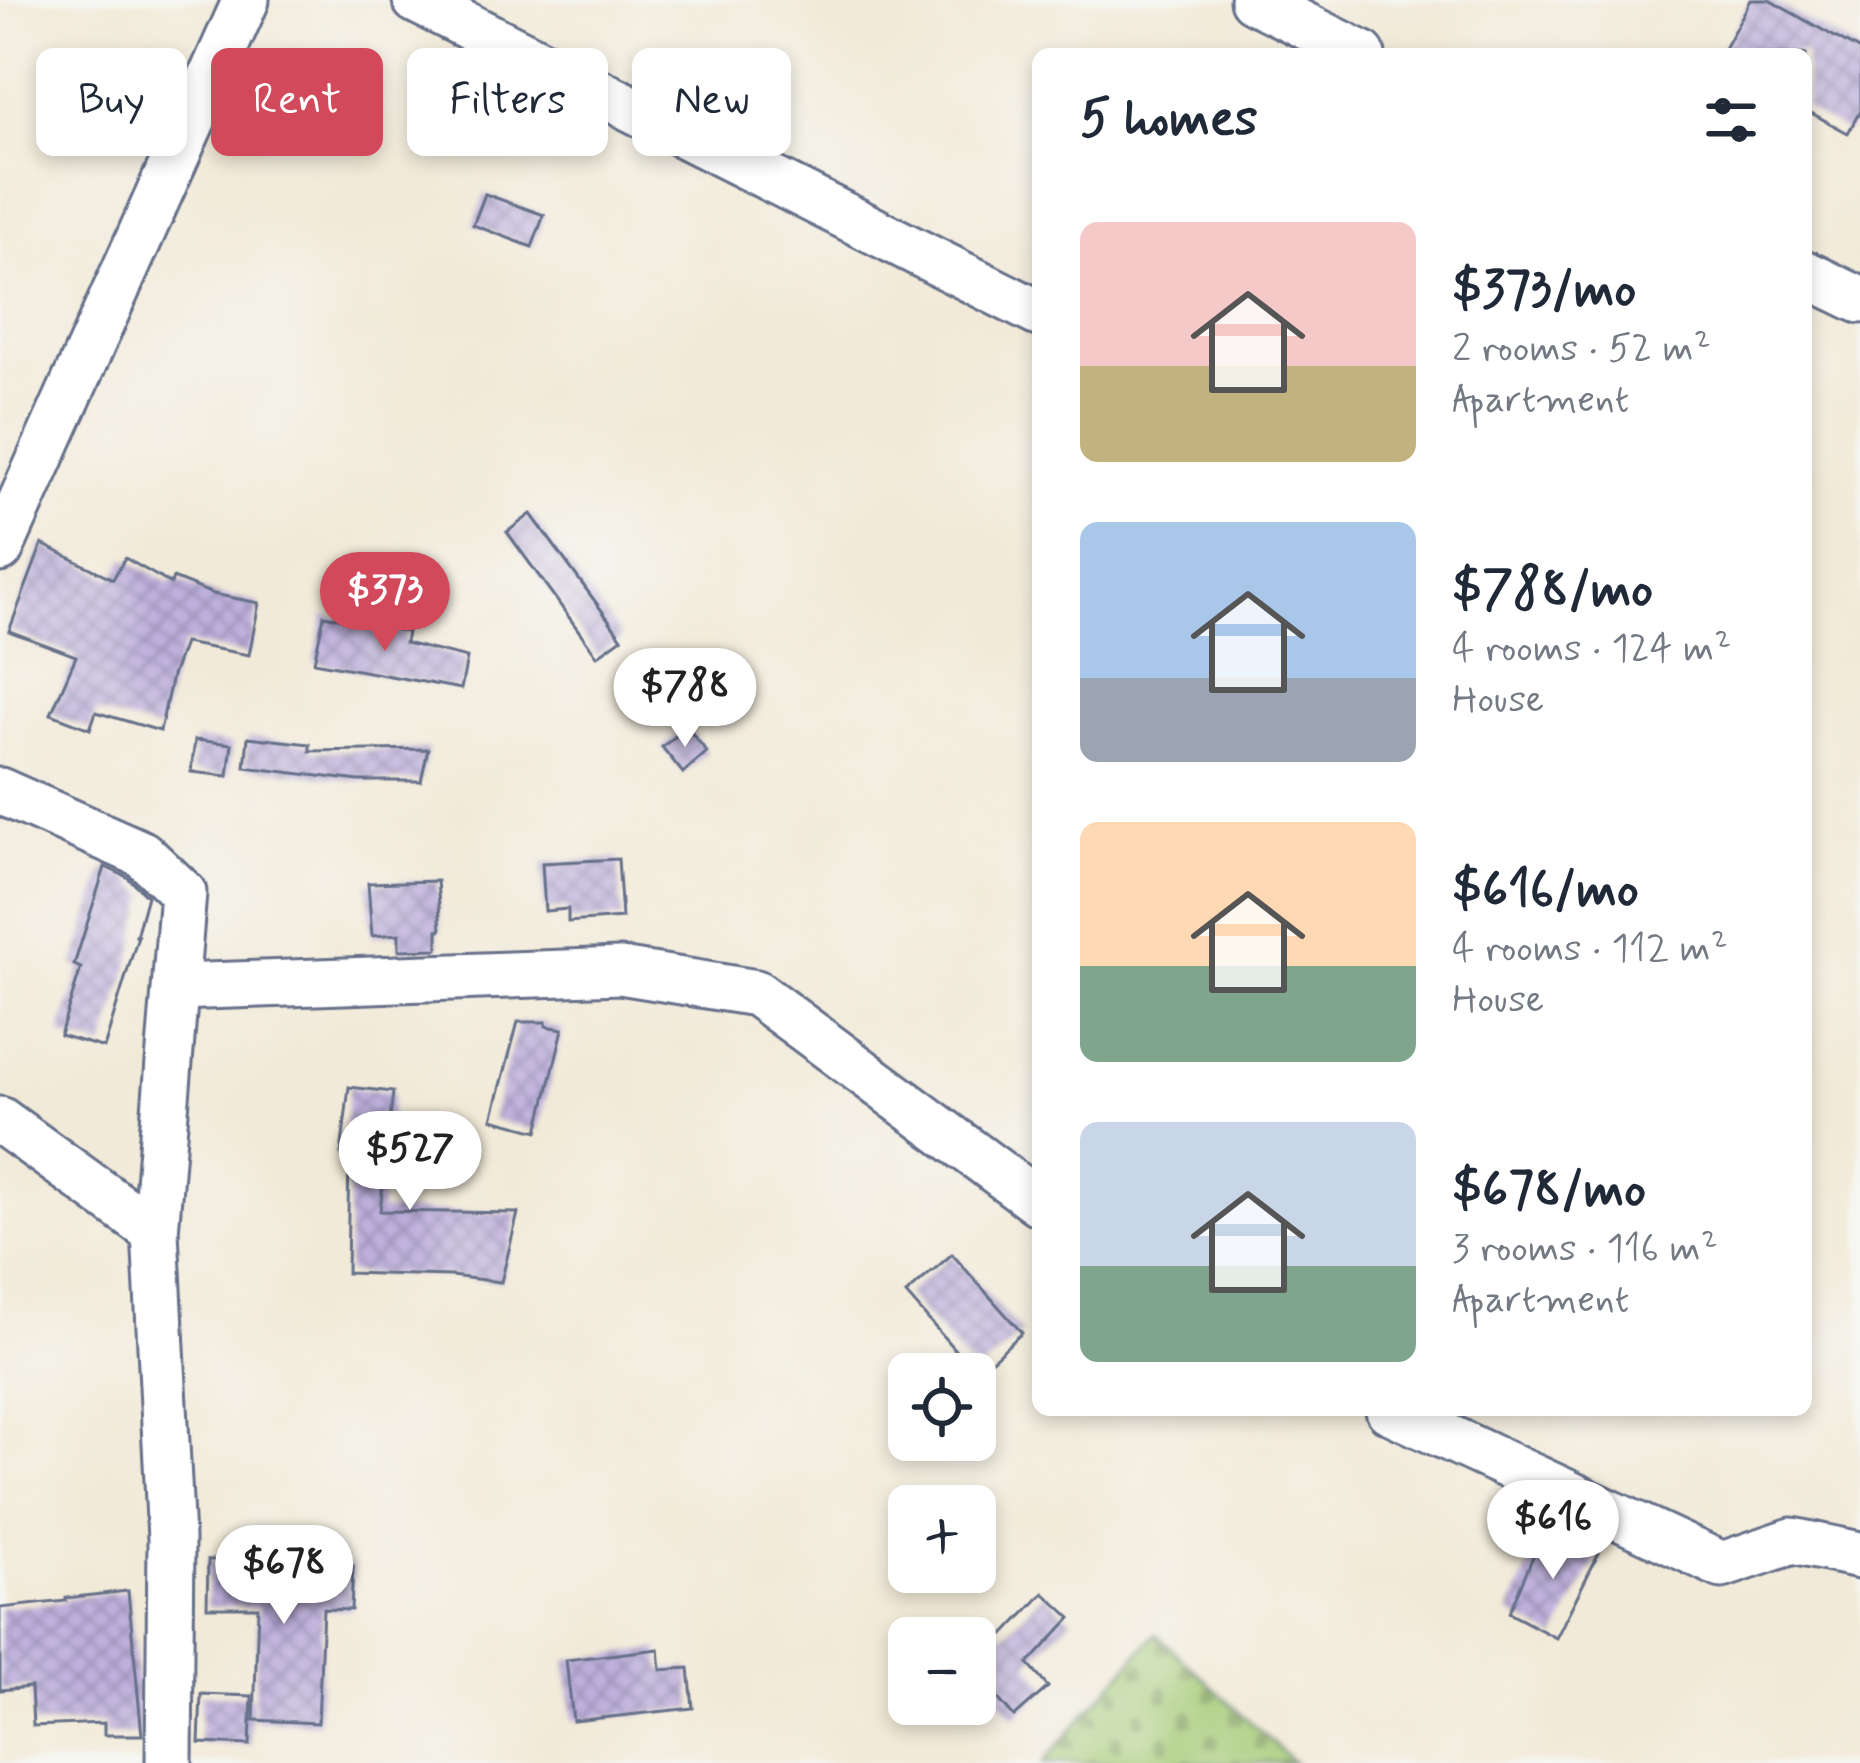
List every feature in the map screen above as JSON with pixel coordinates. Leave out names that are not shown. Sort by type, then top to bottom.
[{"type":"street","points":[[0,549],[246,0]]},
{"type":"street","points":[[416,0],[1032,310]]},
{"type":"street","points":[[1253,0],[1350,48]]},
{"type":"street","points":[[1812,277],[1860,300]]},
{"type":"street","points":[[5,806],[142,854],[183,893],[154,1232],[171,1539],[169,1763]]},
{"type":"street","points":[[176,987],[620,970],[756,993],[1032,1198]]},
{"type":"street","points":[[0,1120],[154,1232]]},
{"type":"street","points":[[1402,1416],[1721,1565],[1792,1540],[1860,1555]]},
{"type":"green space","points":[[1156,1634],[1294,1763],[1043,1763]]},
{"type":"building","points":[[1751,0],[1769,0],[1860,51],[1860,111],[1848,133],[1812,113],[1812,48],[1724,48]]},
{"type":"building","points":[[485,194],[544,215],[532,247],[473,225]]},
{"type":"building","points":[[531,514],[622,638],[597,656],[507,532]]},
{"type":"building","points":[[42,544],[113,579],[125,558],[171,584],[173,578],[213,594],[259,603],[249,655],[184,643],[160,731],[96,712],[90,729],[51,714],[76,656],[9,631]]},
{"type":"building","points":[[324,615],[407,632],[405,643],[467,658],[461,689],[314,662]]},
{"type":"building","points":[[687,727],[707,752],[683,773],[662,747]]},
{"type":"building","points":[[248,737],[310,744],[310,751],[428,749],[421,781],[359,781],[245,767]]},
{"type":"building","points":[[195,740],[232,744],[228,776],[191,772]]},
{"type":"building","points":[[618,859],[622,918],[568,922],[568,909],[545,911],[542,863]]},
{"type":"building","points":[[105,867],[127,877],[147,896],[104,1048],[60,1035],[81,968],[74,965]]},
{"type":"building","points":[[437,881],[438,949],[399,950],[399,934],[372,936],[368,883]]},
{"type":"building","points":[[518,1022],[546,1022],[546,1026],[563,1029],[538,1131],[492,1119]]},
{"type":"building","points":[[349,1087],[393,1092],[380,1211],[518,1213],[501,1282],[347,1273],[349,1155],[341,1154]]},
{"type":"building","points":[[952,1254],[1022,1333],[996,1356],[958,1353],[906,1294]]},
{"type":"building","points":[[1545,1528],[1599,1553],[1556,1638],[1509,1613]]},
{"type":"building","points":[[208,1560],[353,1566],[351,1610],[323,1609],[318,1723],[254,1720],[258,1607],[207,1607]]},
{"type":"building","points":[[128,1591],[142,1735],[104,1735],[104,1723],[33,1726],[31,1687],[0,1690],[0,1608]]},
{"type":"building","points":[[1044,1593],[1071,1618],[1028,1664],[1048,1687],[1014,1717],[996,1696],[996,1632],[1003,1636]]},
{"type":"building","points":[[659,1649],[661,1670],[689,1668],[693,1708],[573,1721],[566,1660]]},
{"type":"building","points":[[201,1694],[252,1696],[250,1745],[199,1743]]}]
